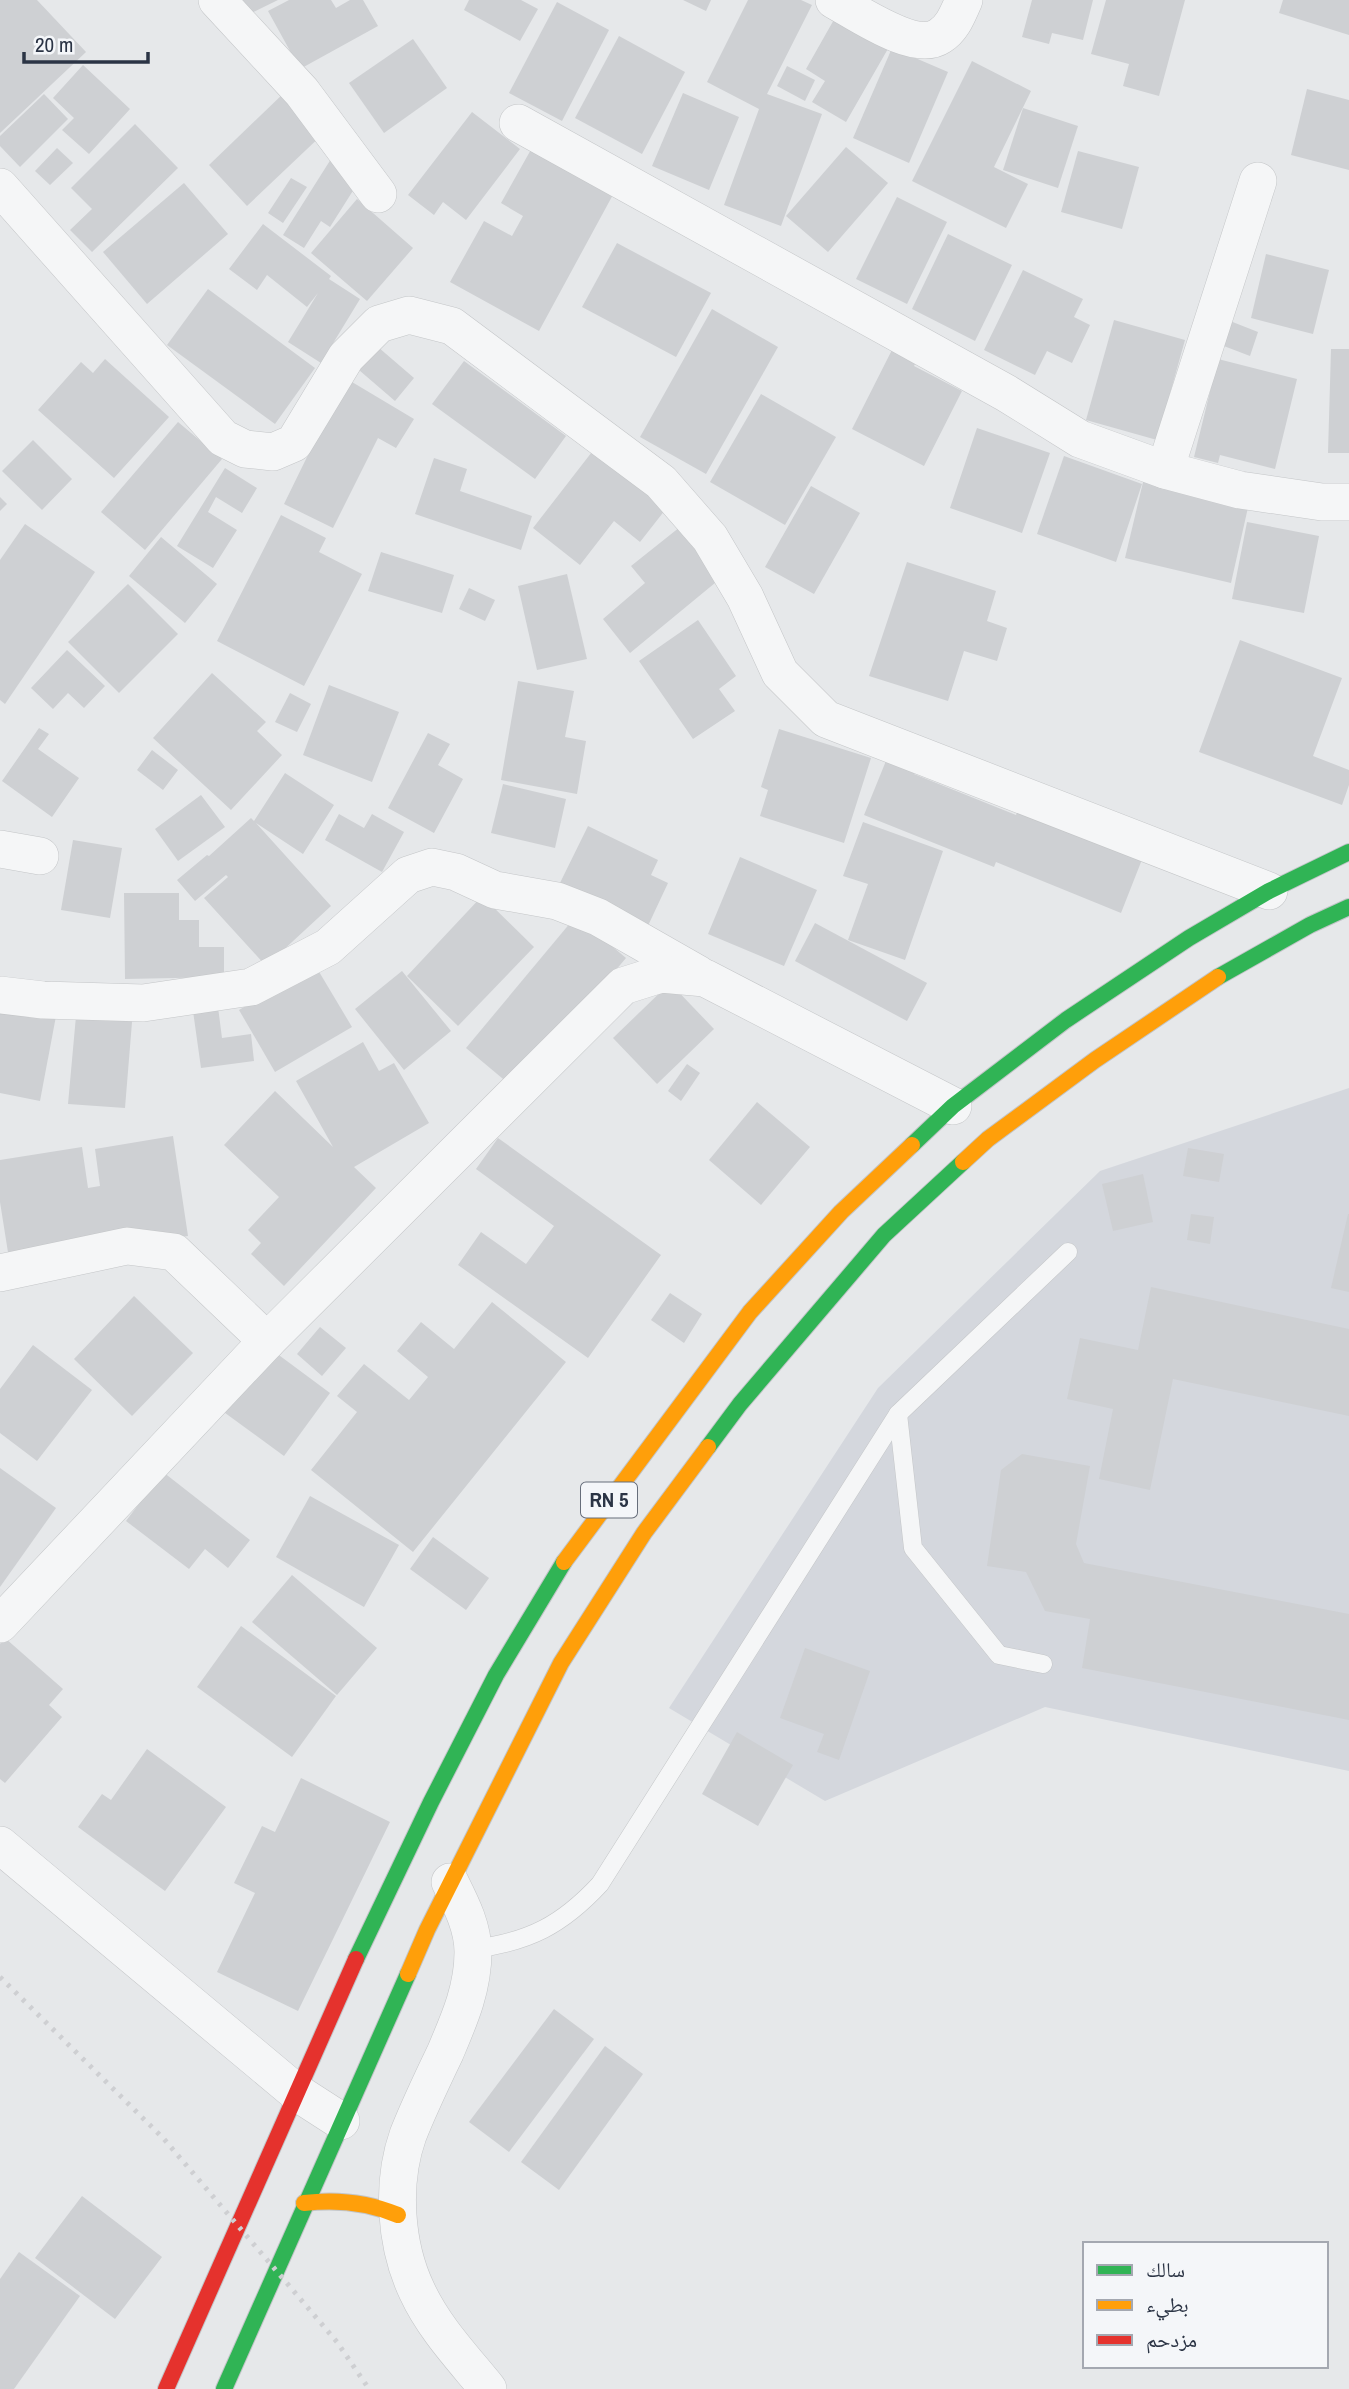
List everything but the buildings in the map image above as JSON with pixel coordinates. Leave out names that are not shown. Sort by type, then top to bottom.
[{"type":"main road","name":"RN 5","points":[[166,2389],[296,2092],[431,1801],[496,1675],[557,1571],[750,1312],[841,1212],[953,1106],[1066,1020],[1189,938],[1269,891],[1349,852]]},
{"type":"main road","name":"RN 5","points":[[224,2389],[304,2203],[450,1882],[561,1663],[644,1533],[740,1404],[884,1235],[988,1139],[1199,988],[1310,925],[1349,907]]},
{"type":"main road","points":[[304,2203],[352,2200],[376,2205],[398,2215]]},
{"type":"street","points":[[218,0],[302,92],[378,194]]},
{"type":"street","points":[[834,0],[905,38],[923,40],[938,38],[952,26],[964,0]]},
{"type":"street","points":[[518,123],[1006,393],[1080,439],[1165,470],[1240,490],[1322,502],[1349,502]]},
{"type":"street","points":[[1165,470],[1258,181]]},
{"type":"street","points":[[0,187],[223,438],[245,449],[273,452],[294,443],[346,357],[379,324],[409,315],[452,326],[661,482],[710,538],[745,597],[780,673],[826,719],[1269,891]]},
{"type":"street","points":[[0,849],[40,856]]},
{"type":"street","points":[[0,995],[43,1000],[143,1003],[251,987],[328,947],[408,874],[432,867],[456,872],[495,890],[556,901],[598,917],[705,978],[953,1106]]},
{"type":"street","points":[[0,1624],[267,1341],[623,986],[660,974],[705,978]]},
{"type":"street","points":[[0,1273],[127,1246],[174,1252],[267,1341]]},
{"type":"street","points":[[0,1844],[296,2092],[341,2121]]},
{"type":"street","points":[[450,1882],[466,1914],[474,1949],[471,1986],[408,2137],[400,2175],[398,2215],[403,2253],[416,2289],[435,2323],[488,2389]]},
{"type":"lane","points":[[474,1949],[531,1937],[557,1923],[580,1905],[600,1884],[898,1414],[1068,1252]]},
{"type":"lane","points":[[898,1414],[913,1548],[999,1655],[1043,1664]]},
{"type":"shaded area","points":[[1349,1088],[1349,1771],[1045,1707],[825,1801],[669,1708],[878,1388],[1100,1171]]},
{"type":"railway","points":[[0,1977],[164,2139],[337,2342],[369,2389]]},
{"type":"traffic: fast","points":[[912,1145],[953,1106],[1066,1020],[1189,938],[1269,891],[1349,852]]},
{"type":"traffic: fast","points":[[1218,977],[1310,925],[1349,907]]},
{"type":"traffic: fast","points":[[708,1447],[740,1404],[884,1235],[963,1162]]},
{"type":"traffic: fast","points":[[356,1959],[431,1802],[496,1675],[564,1562]]},
{"type":"traffic: fast","points":[[224,2389],[408,1974]]},
{"type":"traffic: slow","points":[[963,1162],[988,1139],[1095,1060],[1218,977]]},
{"type":"traffic: slow","points":[[564,1562],[750,1312],[841,1212],[912,1145]]},
{"type":"traffic: slow","points":[[408,1974],[427,1930],[561,1663],[644,1533],[708,1447]]},
{"type":"traffic: slow","points":[[304,2203],[352,2203],[398,2215]]},
{"type":"traffic: jam","points":[[166,2389],[356,1959]]}]
